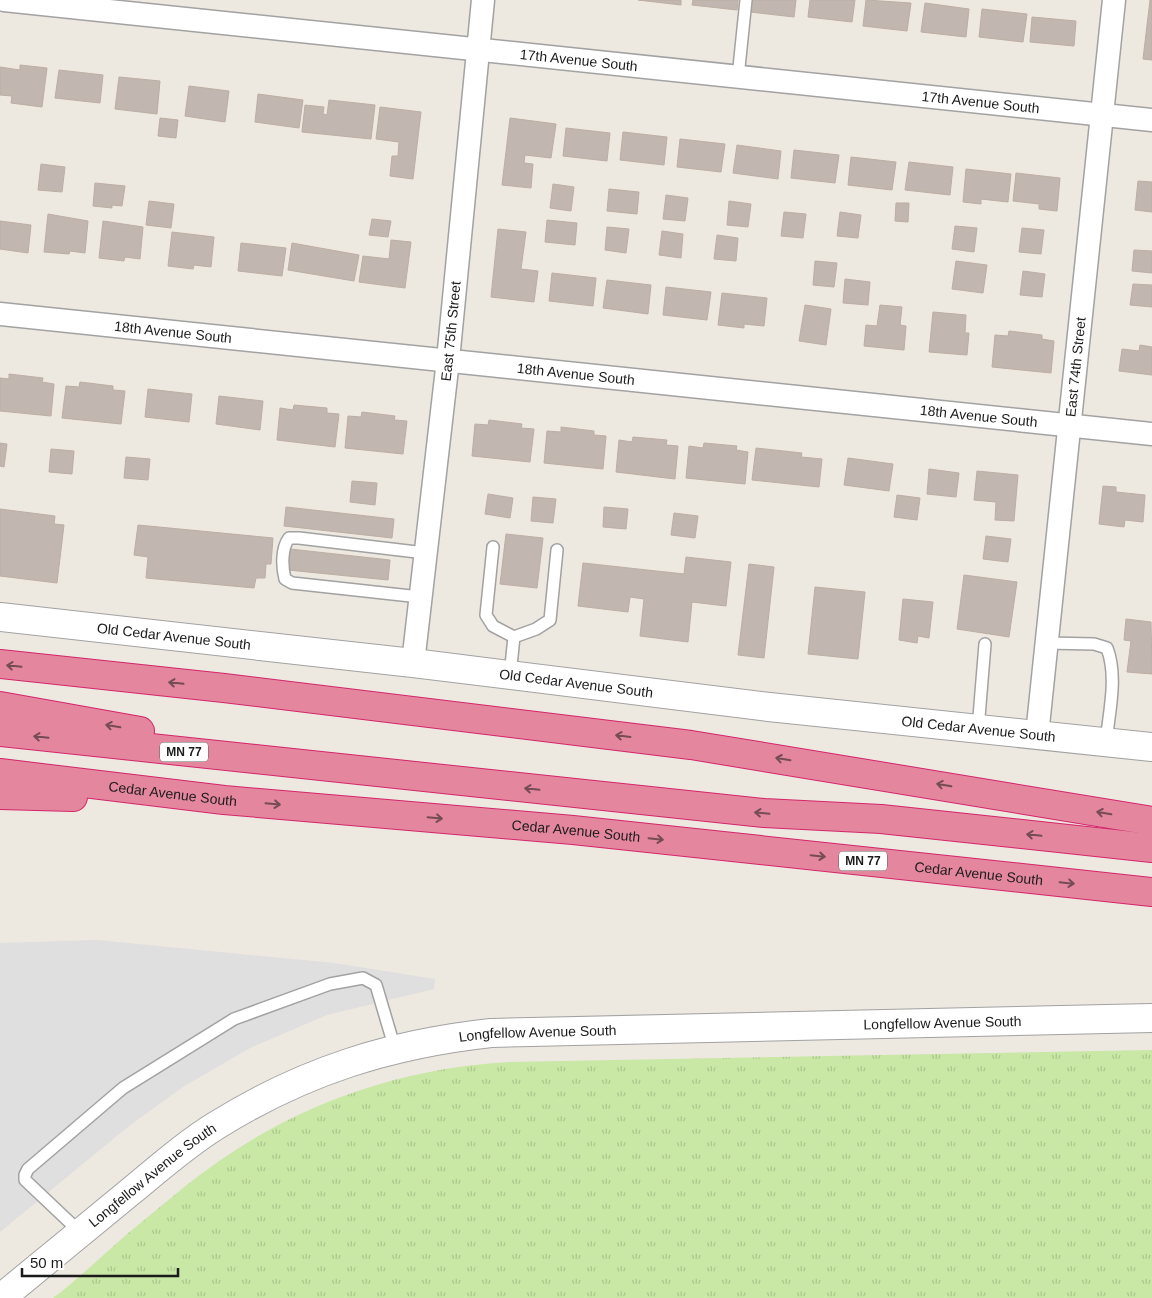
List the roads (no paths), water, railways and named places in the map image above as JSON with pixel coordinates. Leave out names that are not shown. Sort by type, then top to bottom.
[{"type":"highway","points":[[0,664],[224,688],[691,745],[1152,821]]},
{"type":"highway","points":[[0,706],[368,772]]},
{"type":"highway","name":"MN 77","points":[[0,732],[764,814],[881,820],[1152,848]]},
{"type":"highway","name":"Cedar Avenue South","points":[[0,773],[224,800],[573,830],[1152,892]]},
{"type":"highway","points":[[0,795],[224,800]]},
{"type":"street","name":"17th Avenue South","points":[[4,0],[1152,120]]},
{"type":"street","name":"East 75th Street","points":[[413,663],[448,360],[483,0]]},
{"type":"street","name":"East 74th Street","points":[[1037,735],[1114,0]]},
{"type":"street","name":"18th Avenue South","points":[[0,314],[1152,434]]},
{"type":"street","name":"Old Cedar Avenue South","points":[[0,617],[978,729],[1152,747]]},
{"type":"street","name":"Longfellow Avenue South","points":[[1,1298],[179,1152],[247,1107],[325,1071],[395,1049],[451,1038],[538,1031],[1152,1018]]},
{"type":"lane","points":[[738,77],[746,0]]},
{"type":"lane","points":[[420,597],[292,583],[286,579],[283,569],[285,544],[289,538],[299,538],[425,553]]},
{"type":"lane","points":[[493,548],[486,615],[493,626],[514,637],[536,629],[550,620],[557,550]]},
{"type":"lane","points":[[510,676],[514,637]]},
{"type":"lane","points":[[1047,643],[1094,644],[1107,648],[1111,660],[1112,682],[1106,742]]},
{"type":"lane","points":[[978,729],[986,644]]},
{"type":"lane","points":[[81,1233],[25,1180],[24,1175],[28,1169],[123,1088],[234,1019],[330,984],[363,978],[376,985],[395,1049]]}]
